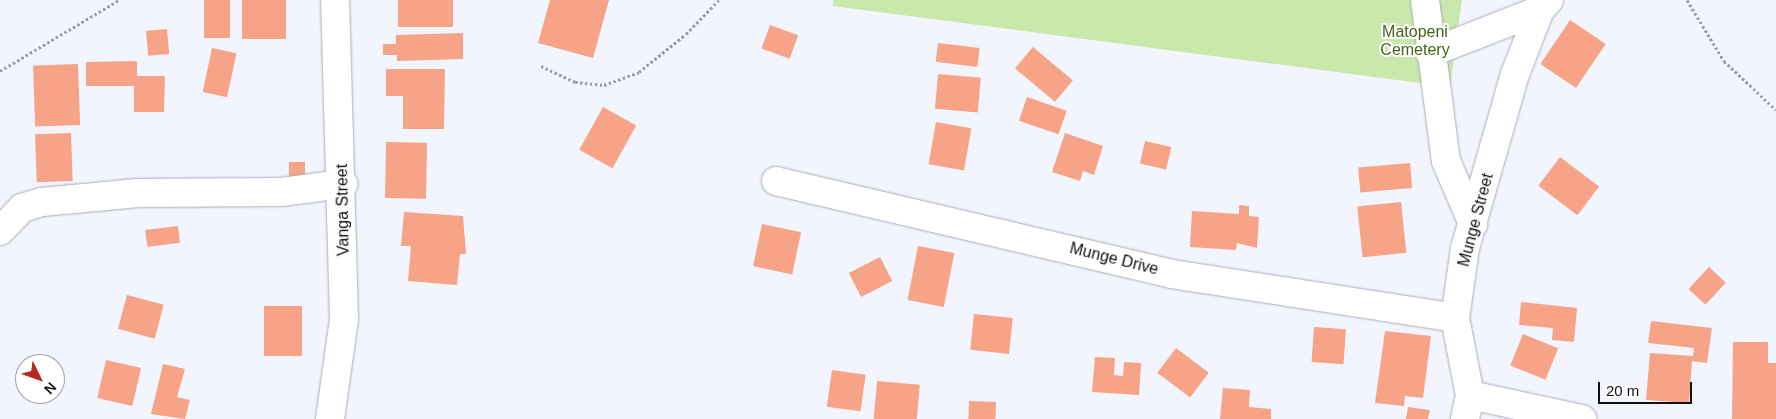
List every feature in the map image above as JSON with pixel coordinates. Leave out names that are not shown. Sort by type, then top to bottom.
[{"type":"street","name":"Vanga Street","points":[[330,419],[344,319],[343,184],[335,0]]},
{"type":"street","points":[[1425,0],[1430,54],[1446,161],[1473,224]]},
{"type":"street","points":[[1430,54],[1544,5]]},
{"type":"street","name":"Munge Street","points":[[1544,5],[1515,74],[1465,248],[1455,318],[1468,407],[1582,419]]},
{"type":"street","name":"Munge Drive","points":[[776,181],[1182,276],[1455,318]]},
{"type":"street","points":[[0,231],[22,208],[42,202],[138,193],[281,192],[343,184]]},
{"type":"path","points":[[0,71],[119,0]]},
{"type":"path","points":[[541,66],[575,82],[604,85],[639,72],[686,34],[718,0]]},
{"type":"path","points":[[1687,0],[1724,61],[1776,110]]},
{"type":"green space","name":"Matopeni Cemetery","points":[[833,0],[1462,0],[1450,87],[833,6]]},
{"type":"building","points":[[204,0],[230,0],[230,38],[204,38]]},
{"type":"building","points":[[242,0],[286,0],[286,39],[242,39]]},
{"type":"building","points":[[398,0],[453,0],[453,27],[398,27]]},
{"type":"building","points":[[550,0],[609,0],[593,58],[538,43]]},
{"type":"building","points":[[1570,20],[1606,44],[1576,88],[1540,64]]},
{"type":"building","points":[[770,25],[798,35],[790,59],[761,48]]},
{"type":"building","points":[[167,29],[169,54],[148,56],[146,31]]},
{"type":"building","points":[[463,33],[463,59],[397,61],[397,55],[383,55],[383,44],[396,44],[396,35]]},
{"type":"building","points":[[938,43],[980,48],[977,67],[936,62]]},
{"type":"building","points":[[1033,47],[1073,80],[1055,102],[1015,68]]},
{"type":"building","points":[[212,48],[236,53],[227,97],[203,92]]},
{"type":"building","points":[[137,61],[137,76],[165,76],[164,112],[134,112],[134,86],[86,86],[86,62]]},
{"type":"building","points":[[78,64],[80,125],[35,127],[33,66]]},
{"type":"building","points":[[386,69],[445,69],[444,129],[403,129],[403,96],[386,96]]},
{"type":"building","points":[[938,74],[981,78],[978,113],[935,109]]},
{"type":"building","points":[[1027,97],[1067,111],[1059,134],[1019,121]]},
{"type":"building","points":[[603,107],[636,125],[612,168],[579,150]]},
{"type":"building","points":[[936,122],[971,128],[964,171],[929,164]]},
{"type":"building","points":[[71,133],[73,181],[37,182],[35,134]]},
{"type":"building","points":[[1065,133],[1103,146],[1094,175],[1083,171],[1080,181],[1052,172]]},
{"type":"building","points":[[1145,141],[1171,147],[1166,169],[1140,163]]},
{"type":"building","points":[[386,142],[427,143],[426,199],[385,198]]},
{"type":"building","points":[[1560,157],[1599,186],[1577,215],[1538,186]]},
{"type":"building","points":[[289,162],[305,162],[305,179],[289,179]]},
{"type":"building","points":[[1410,163],[1412,188],[1360,192],[1358,168]]},
{"type":"building","points":[[1401,202],[1406,253],[1363,257],[1357,207]]},
{"type":"building","points":[[1239,205],[1249,206],[1249,216],[1259,217],[1257,248],[1237,243],[1236,250],[1190,247],[1192,211],[1239,214]]},
{"type":"building","points":[[404,212],[463,216],[466,254],[460,254],[457,285],[408,281],[411,246],[401,246]]},
{"type":"building","points":[[762,224],[801,232],[792,274],[753,266]]},
{"type":"building","points":[[178,226],[180,243],[147,247],[145,230]]},
{"type":"building","points":[[918,246],[954,253],[944,307],[908,300]]},
{"type":"building","points":[[880,257],[892,281],[861,297],[849,273]]},
{"type":"building","points":[[1709,267],[1726,283],[1705,305],[1689,289]]},
{"type":"building","points":[[127,295],[164,305],[155,339],[118,329]]},
{"type":"building","points":[[1521,302],[1577,308],[1574,342],[1552,340],[1553,328],[1519,325]]},
{"type":"building","points":[[264,306],[302,306],[302,356],[264,356]]},
{"type":"building","points":[[974,314],[1013,318],[1009,354],[970,350]]},
{"type":"building","points":[[1651,321],[1712,328],[1707,363],[1692,361],[1689,403],[1646,400],[1650,353],[1693,356],[1694,348],[1648,343]]},
{"type":"building","points":[[1314,327],[1346,329],[1343,364],[1312,362]]},
{"type":"building","points":[[1385,331],[1431,336],[1423,398],[1405,396],[1404,406],[1375,403]]},
{"type":"building","points":[[1523,334],[1558,348],[1545,380],[1510,366]]},
{"type":"building","points":[[1733,342],[1768,342],[1768,363],[1776,363],[1776,419],[1732,419]]},
{"type":"building","points":[[1176,348],[1209,373],[1190,397],[1157,373]]},
{"type":"building","points":[[1095,357],[1115,358],[1114,375],[1123,376],[1124,362],[1141,363],[1139,395],[1092,392]]},
{"type":"building","points":[[106,360],[141,368],[132,406],[97,398]]},
{"type":"building","points":[[163,364],[185,369],[177,397],[190,400],[185,419],[151,414]]},
{"type":"building","points":[[832,370],[866,375],[861,411],[827,407]]},
{"type":"building","points":[[877,381],[920,385],[917,419],[874,419]]},
{"type":"building","points":[[1223,388],[1250,390],[1249,407],[1271,409],[1271,419],[1220,419]]},
{"type":"building","points":[[969,401],[996,402],[995,419],[968,419]]},
{"type":"building","points":[[1408,407],[1430,410],[1428,419],[1406,419]]}]
